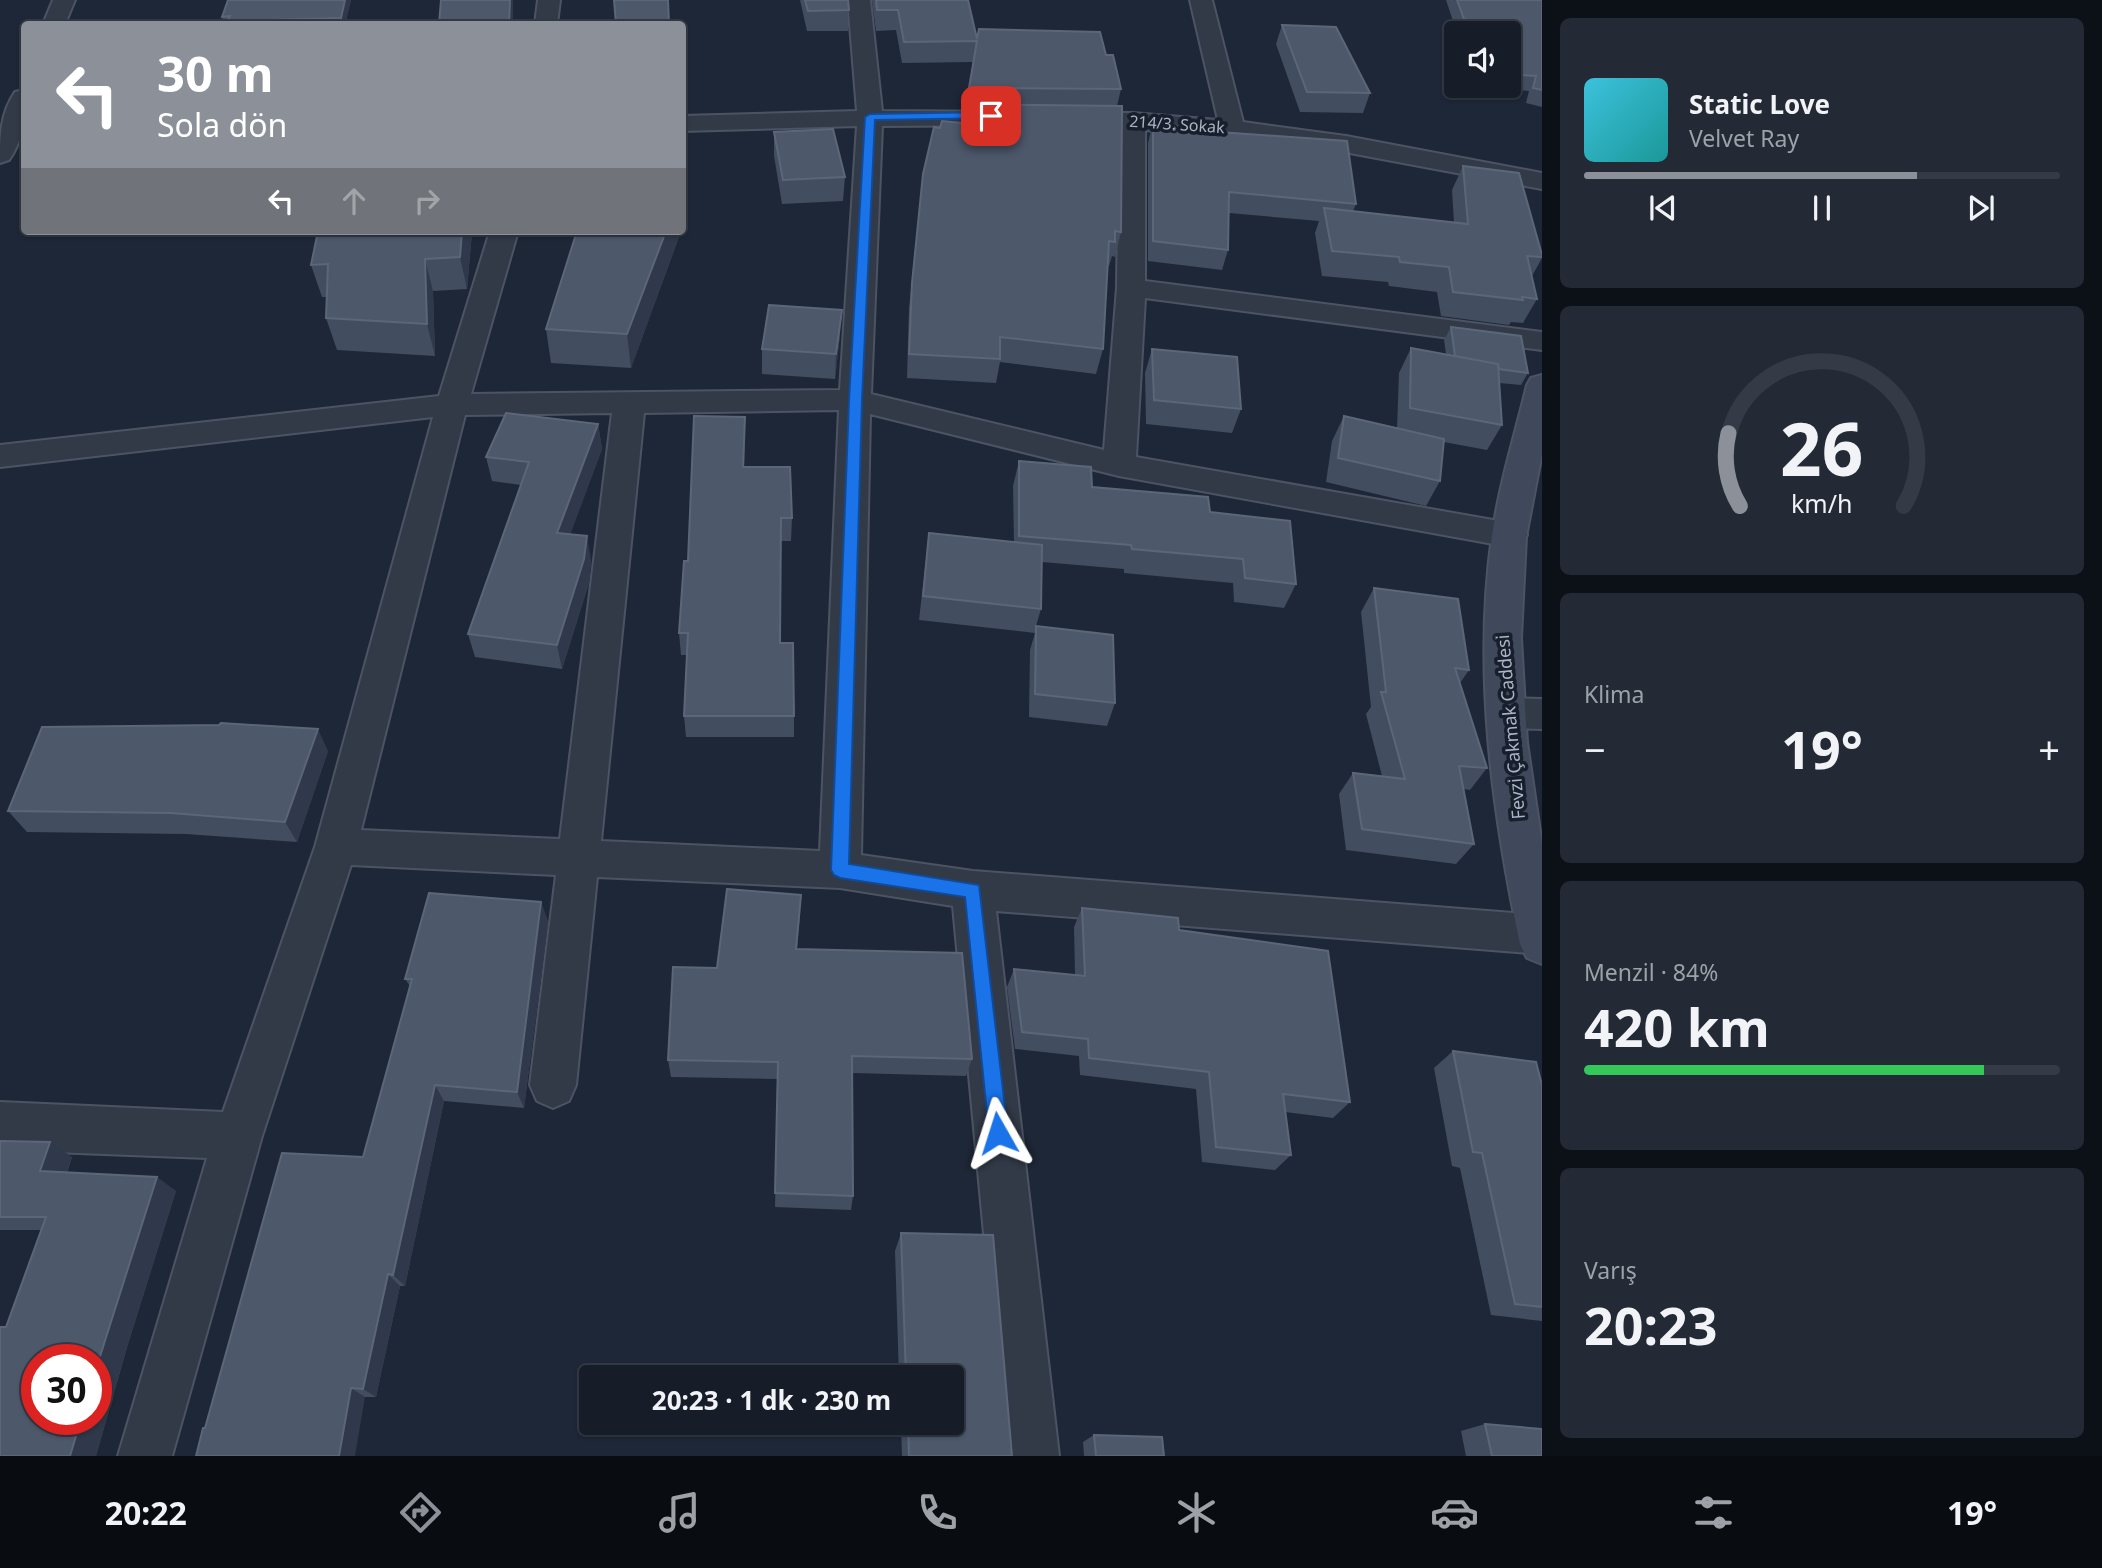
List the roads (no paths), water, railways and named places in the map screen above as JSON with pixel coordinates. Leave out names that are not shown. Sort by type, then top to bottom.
[{"type":"main road","name":"Fevzi Çakmak Caddesi","points":[[1541,940],[1518,816],[1524,714],[1501,631],[1510,535],[1542,385]]},
{"type":"street","points":[[55,21],[65,0]]},
{"type":"street","points":[[546,21],[549,0]]},
{"type":"street","points":[[840,870],[855,400],[870,117],[859,0]]},
{"type":"street","points":[[1202,0],[1232,128]]},
{"type":"street","points":[[21,104],[0,155],[21,153]]},
{"type":"street","name":"214/3. Sokak","points":[[686,124],[870,117],[991,116],[1132,120],[1232,128],[1324,141],[1542,180]]},
{"type":"street","points":[[1119,465],[1131,288],[1132,120]]},
{"type":"street","points":[[145,1456],[237,1136],[336,847],[452,405],[504,235]]},
{"type":"street","points":[[1131,288],[1542,341]]},
{"type":"street","points":[[0,456],[452,405],[855,400],[1119,465],[1510,535]]},
{"type":"street","points":[[553,1085],[629,403]]},
{"type":"street","points":[[336,847],[840,870],[973,890],[1541,940]]},
{"type":"street","points":[[973,890],[1032,1456]]},
{"type":"street","points":[[0,1126],[237,1136]]}]
